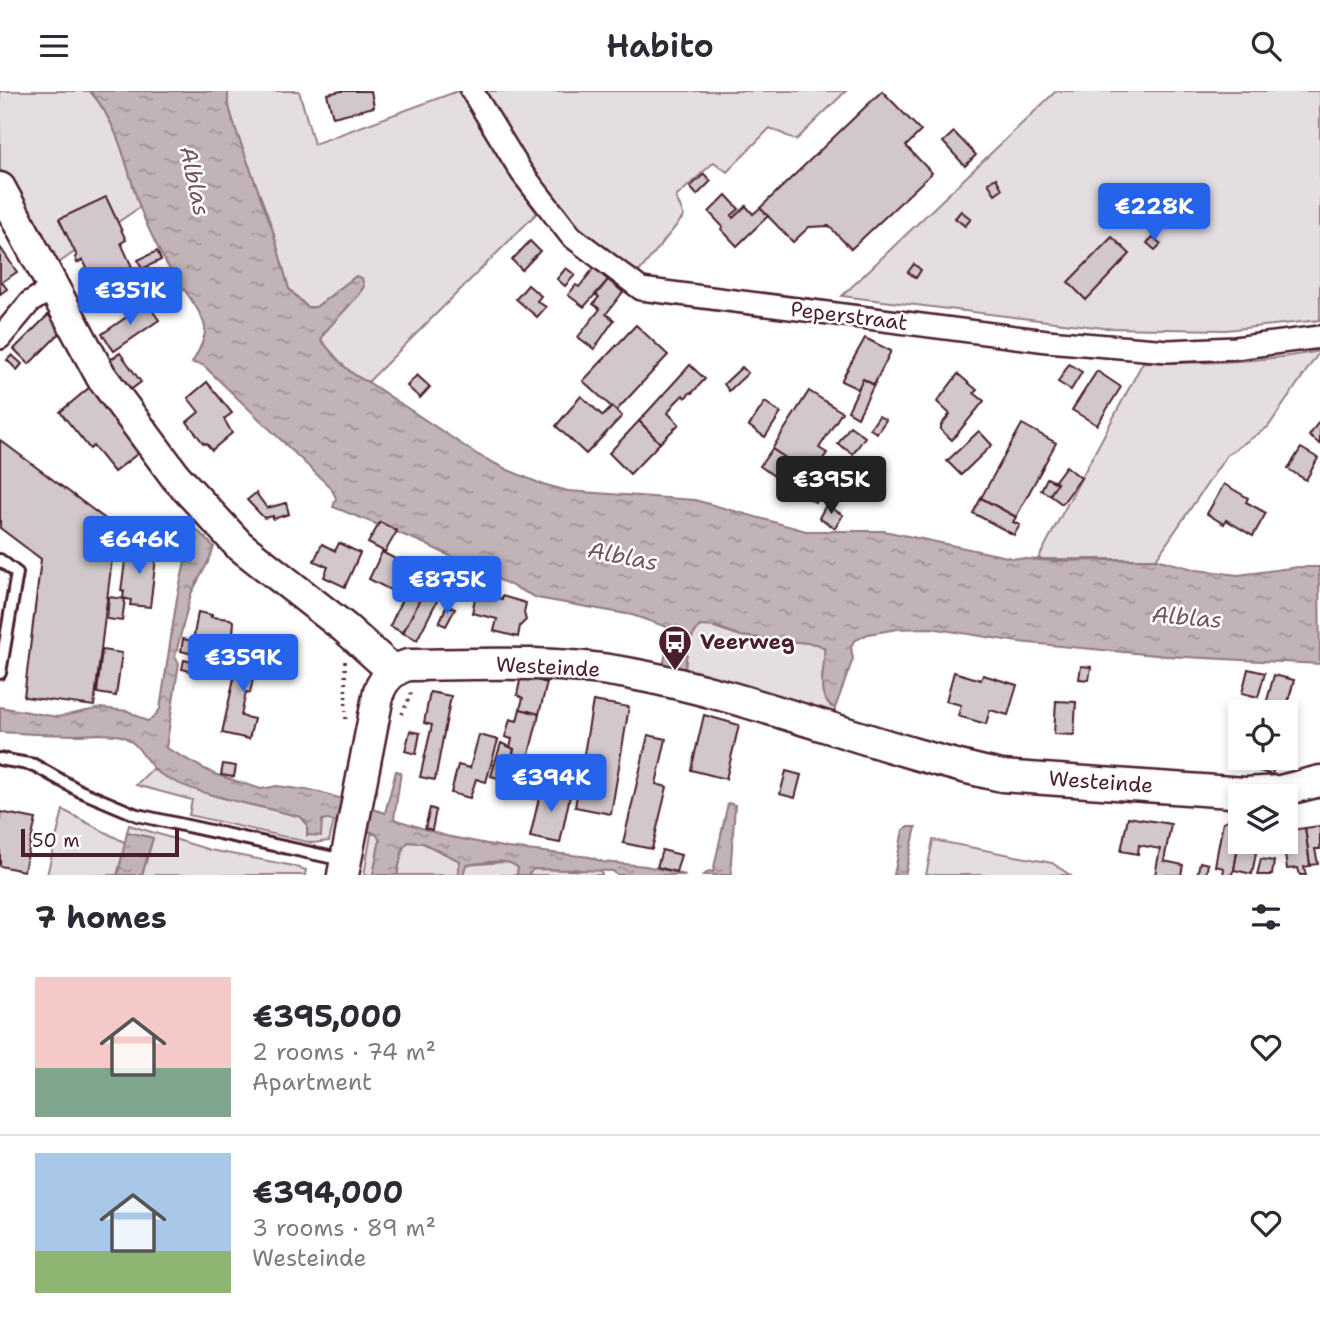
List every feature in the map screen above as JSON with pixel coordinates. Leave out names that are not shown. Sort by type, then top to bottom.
[{"type":"street","name":"Peperstraat","points":[[472,91],[522,173],[571,236],[641,289],[1047,341],[1168,351],[1235,348],[1320,337]]},
{"type":"street","points":[[0,188],[101,376],[176,477],[239,545],[345,628],[393,671],[379,691],[346,858]]},
{"type":"street","points":[[0,338],[30,303],[55,287]]},
{"type":"street","name":"Westeinde","points":[[393,671],[408,665],[453,664],[575,666],[625,672],[711,693],[962,768],[1002,776],[1245,793],[1280,791],[1320,781]]},
{"type":"lane","points":[[0,560],[17,573],[0,674]]},
{"type":"lane","points":[[0,759],[34,765],[80,791],[137,815],[346,858]]},
{"type":"path","points":[[345,628],[346,733]]},
{"type":"shaded area","points":[[0,91],[90,91],[108,117],[127,161],[140,207],[57,264],[0,169]]},
{"type":"shaded area","points":[[228,91],[299,91],[314,144],[458,91],[511,178],[537,213],[368,382],[348,370],[321,340],[356,276],[316,307],[307,307],[289,289],[272,228],[228,104]]},
{"type":"shaded area","points":[[481,91],[846,91],[796,140],[770,128],[727,172],[714,162],[676,197],[684,216],[639,272],[593,243],[569,221],[533,174]]},
{"type":"shaded area","points":[[1056,91],[1320,91],[1320,320],[1226,330],[1104,328],[842,296]]},
{"type":"shaded area","points":[[1320,351],[1268,427],[1227,455],[1156,559],[1038,559],[1143,362],[1232,361]]},
{"type":"shaded area","points":[[708,625],[741,636],[817,644],[824,648],[826,660],[821,681],[830,706],[835,708],[834,714],[685,670],[687,652],[693,636],[700,626]]},
{"type":"shaded area","points":[[152,769],[205,793],[301,817],[307,824],[307,835],[322,819],[334,821],[329,841],[312,843],[189,815],[192,800],[136,785]]},
{"type":"shaded area","points":[[63,810],[126,843],[117,875],[47,875]]},
{"type":"shaded area","points":[[129,825],[210,850],[289,865],[306,870],[305,875],[142,875],[153,838],[127,832]]},
{"type":"shaded area","points":[[371,834],[377,834],[380,840],[373,875],[364,875]]},
{"type":"shaded area","points":[[933,840],[1052,863],[1070,875],[926,875]]},
{"type":"shaded area","points":[[407,842],[423,843],[460,861],[458,875],[397,875]]},
{"type":"shaded area","points":[[514,863],[518,868],[517,875],[463,875],[465,865]]},
{"type":"shaded area","points":[[532,869],[600,870],[602,875],[528,875]]},
{"type":"water","name":"Alblas","points":[[90,91],[228,91],[228,104],[272,228],[289,289],[307,307],[316,307],[356,276],[362,278],[364,286],[359,295],[323,334],[321,340],[354,375],[478,455],[508,470],[568,491],[695,500],[806,531],[884,531],[1012,558],[1055,561],[1156,559],[1197,570],[1238,575],[1319,567],[1320,664],[1166,656],[1018,642],[931,628],[898,629],[868,634],[854,641],[851,647],[853,659],[835,708],[824,697],[824,648],[817,644],[741,636],[717,627],[700,626],[688,647],[685,670],[663,667],[670,631],[667,627],[632,615],[537,598],[421,542],[333,507],[336,498],[331,488],[203,365],[192,363],[204,337],[203,321],[154,240],[114,129]]},
{"type":"water","points":[[193,526],[214,547],[191,594],[175,657],[179,663],[166,748],[214,774],[261,789],[277,786],[320,792],[385,813],[396,771],[401,772],[394,819],[446,836],[508,848],[590,857],[603,862],[646,866],[686,875],[617,875],[613,871],[533,869],[528,875],[517,875],[518,868],[513,864],[486,862],[466,865],[463,875],[458,875],[460,861],[423,843],[408,842],[403,848],[397,875],[373,875],[380,840],[376,834],[327,819],[322,820],[321,836],[307,835],[307,824],[301,817],[211,795],[162,775],[130,740],[124,737],[106,734],[0,732],[0,707],[57,717],[101,708],[128,711],[147,721],[152,719],[160,709],[177,598]]},
{"type":"water","points":[[728,803],[735,805],[732,875],[704,875],[709,871],[713,872]]},
{"type":"water","points":[[916,827],[905,875],[894,875],[903,830]]},
{"type":"water","points":[[127,832],[153,838],[142,875],[118,875]]},
{"type":"building","points":[[371,91],[374,107],[333,117],[327,94]]},
{"type":"building","points":[[882,91],[921,131],[906,146],[932,173],[851,249],[829,226],[809,227],[793,242],[760,208]]},
{"type":"building","points":[[954,132],[976,155],[965,166],[943,142]]},
{"type":"building","points":[[704,174],[711,181],[697,195],[690,187]]},
{"type":"building","points":[[996,178],[1002,189],[995,194],[988,183]]},
{"type":"building","points":[[726,195],[739,209],[732,215],[733,218],[746,206],[753,214],[760,208],[768,216],[737,246],[709,212]]},
{"type":"building","points":[[106,197],[126,240],[121,243],[133,269],[92,288],[83,270],[87,268],[83,260],[77,263],[77,256],[59,219]]},
{"type":"building","points":[[961,211],[971,219],[965,226],[955,218]]},
{"type":"building","points":[[1112,237],[1130,254],[1086,300],[1068,282]]},
{"type":"building","points":[[1153,237],[1161,244],[1155,250],[1147,243]]},
{"type":"building","points":[[530,241],[540,251],[522,270],[512,260]]},
{"type":"building","points":[[0,247],[17,272],[2,282],[7,289],[0,294]]},
{"type":"building","points":[[157,251],[161,260],[142,269],[138,260]]},
{"type":"building","points":[[914,264],[921,270],[916,278],[908,272]]},
{"type":"building","points":[[566,268],[575,275],[565,286],[557,279]]},
{"type":"building","points":[[594,268],[608,280],[584,307],[568,295],[576,285],[579,287]]},
{"type":"building","points":[[143,278],[153,291],[127,309],[118,296]]},
{"type":"building","points":[[608,280],[623,292],[606,314],[614,320],[594,349],[578,337],[600,309],[593,304],[599,297],[596,295]]},
{"type":"building","points":[[528,285],[541,296],[537,301],[546,307],[537,317],[516,299]]},
{"type":"building","points":[[147,303],[159,320],[114,351],[102,334]]},
{"type":"building","points":[[48,315],[63,330],[29,364],[14,349]]},
{"type":"building","points":[[636,325],[668,355],[616,411],[583,381]]},
{"type":"building","points":[[865,338],[891,351],[874,385],[863,379],[858,389],[841,381]]},
{"type":"building","points":[[120,353],[141,382],[128,392],[107,362]]},
{"type":"building","points":[[12,355],[22,364],[17,370],[7,360]]},
{"type":"building","points":[[1069,364],[1082,372],[1071,390],[1058,382]]},
{"type":"building","points":[[690,365],[705,379],[692,393],[685,398],[683,395],[673,405],[668,413],[679,424],[660,443],[639,421]]},
{"type":"building","points":[[742,367],[748,373],[729,391],[724,384]]},
{"type":"building","points":[[1097,371],[1121,387],[1097,425],[1072,410]]},
{"type":"building","points":[[958,374],[977,390],[974,393],[984,401],[952,440],[941,430],[941,425],[950,414],[937,402]]},
{"type":"building","points":[[417,375],[430,387],[420,398],[407,386]]},
{"type":"building","points":[[863,379],[874,385],[858,417],[848,411]]},
{"type":"building","points":[[207,382],[232,413],[224,419],[232,433],[212,450],[187,422],[199,412],[188,398]]},
{"type":"building","points":[[90,387],[141,451],[114,472],[93,446],[90,449],[60,412]]},
{"type":"building","points":[[809,391],[842,412],[819,448],[827,453],[820,463],[813,459],[805,471],[772,449]]},
{"type":"building","points":[[581,396],[603,416],[612,407],[622,416],[586,454],[556,426]]},
{"type":"building","points":[[765,402],[781,413],[765,437],[749,426]]},
{"type":"building","points":[[879,416],[886,420],[877,433],[870,429]]},
{"type":"building","points":[[1320,420],[1320,444],[1309,436]]},
{"type":"building","points":[[639,421],[660,443],[630,474],[609,453]]},
{"type":"building","points":[[1022,424],[1056,443],[1016,517],[981,498]]},
{"type":"building","points":[[850,426],[865,437],[853,454],[838,444]]},
{"type":"building","points":[[979,431],[992,445],[961,475],[947,461]]},
{"type":"building","points":[[0,440],[116,527],[94,706],[24,697],[41,559],[0,528]]},
{"type":"building","points":[[1301,448],[1318,458],[1306,480],[1288,469]]},
{"type":"building","points":[[772,449],[805,471],[803,473],[811,478],[815,477],[816,481],[825,487],[815,502],[760,466]]},
{"type":"building","points":[[1066,466],[1081,478],[1062,504],[1050,495],[1057,483],[1054,482]]},
{"type":"building","points":[[1047,478],[1057,483],[1050,495],[1041,490]]},
{"type":"building","points":[[1224,484],[1248,498],[1246,502],[1266,513],[1253,536],[1226,520],[1224,524],[1207,514]]},
{"type":"building","points":[[256,493],[267,508],[286,503],[289,514],[273,519],[273,516],[264,518],[247,500]]},
{"type":"building","points":[[981,498],[1016,517],[1013,522],[1020,525],[1014,535],[973,513]]},
{"type":"building","points":[[826,505],[843,515],[835,528],[819,518]]},
{"type":"building","points":[[380,522],[397,531],[385,552],[368,543]]},
{"type":"building","points":[[339,543],[360,553],[345,587],[324,577],[328,567],[314,561],[322,544],[335,551]]},
{"type":"building","points":[[127,547],[157,550],[150,607],[130,605],[131,600],[123,598],[124,591],[121,591]]},
{"type":"building","points":[[382,552],[409,566],[396,593],[369,579]]},
{"type":"building","points":[[430,564],[437,567],[403,633],[390,626],[408,586],[401,582],[409,566],[425,573]]},
{"type":"building","points":[[427,585],[433,588],[431,593],[439,597],[417,640],[403,633]]},
{"type":"building","points":[[476,593],[502,599],[502,596],[526,603],[526,620],[520,626],[518,637],[494,631],[497,619],[472,613]]},
{"type":"building","points":[[109,597],[125,599],[122,621],[107,619]]},
{"type":"building","points":[[447,605],[455,609],[446,626],[439,623]]},
{"type":"building","points":[[198,612],[234,622],[229,647],[203,642],[200,656],[181,651],[183,639],[193,641]]},
{"type":"building","points":[[247,647],[267,652],[266,655],[270,658],[269,663],[264,664],[262,675],[254,674],[250,693],[246,692],[241,716],[254,719],[249,739],[222,733],[236,669],[242,670]]},
{"type":"building","points":[[102,650],[122,653],[116,696],[97,693]]},
{"type":"building","points":[[184,660],[196,663],[194,672],[182,669]]},
{"type":"building","points":[[1081,666],[1091,667],[1089,680],[1079,679]]},
{"type":"building","points":[[1248,669],[1265,673],[1258,697],[1242,693]]},
{"type":"building","points":[[954,672],[981,680],[983,675],[1017,685],[1008,715],[990,710],[986,724],[958,716],[961,705],[946,701]]},
{"type":"building","points":[[1274,675],[1294,680],[1289,700],[1267,700]]},
{"type":"building","points":[[521,676],[547,683],[539,714],[520,709],[523,698],[517,695]]},
{"type":"building","points":[[430,692],[451,696],[435,780],[420,777],[432,725],[424,723]]},
{"type":"building","points":[[593,701],[629,707],[611,814],[575,807]]},
{"type":"building","points":[[1056,701],[1076,702],[1074,735],[1054,734]]},
{"type":"building","points":[[520,709],[539,714],[528,758],[513,754],[514,749],[510,748],[512,739],[505,737],[510,719],[517,721]]},
{"type":"building","points":[[704,715],[739,725],[726,779],[691,770]]},
{"type":"building","points":[[410,731],[420,733],[416,754],[405,751]]},
{"type":"building","points":[[479,735],[498,740],[486,782],[476,779],[470,798],[451,793],[458,765],[470,768]]},
{"type":"building","points":[[648,735],[666,739],[656,784],[667,787],[652,849],[623,843]]},
{"type":"building","points":[[501,743],[514,749],[505,780],[491,776]]},
{"type":"building","points":[[223,764],[236,766],[234,777],[221,775]]},
{"type":"building","points":[[1257,770],[1273,770],[1272,775]]},
{"type":"building","points":[[786,771],[801,775],[795,798],[780,794]]},
{"type":"building","points":[[528,778],[539,780],[535,799],[524,797]]},
{"type":"building","points":[[542,785],[571,791],[560,843],[530,837]]},
{"type":"building","points":[[430,808],[436,810],[432,830],[425,828]]},
{"type":"building","points":[[0,812],[36,819],[24,871],[0,866]]},
{"type":"building","points":[[1128,817],[1171,824],[1164,861],[1183,865],[1181,875],[1155,875],[1160,849],[1139,845],[1138,854],[1121,851]]},
{"type":"building","points":[[1228,820],[1228,854],[1237,854],[1231,875],[1223,875],[1224,868],[1215,866],[1223,822]]},
{"type":"building","points":[[1320,826],[1320,849],[1315,849],[1318,864],[1310,865],[1305,828]]},
{"type":"building","points":[[1305,828],[1310,866],[1304,867],[1306,875],[1300,875],[1298,868],[1287,869],[1285,854],[1298,854],[1298,829]]},
{"type":"building","points":[[662,850],[681,855],[676,872],[657,867]]},
{"type":"building","points":[[1237,854],[1256,854],[1252,874],[1234,870]]},
{"type":"building","points":[[1261,859],[1274,861],[1272,875],[1257,875]]},
{"type":"building","points":[[1200,862],[1208,864],[1206,875],[1197,875]]},
{"type":"place","name":"Veerweg","points":[[675,672]]}]
